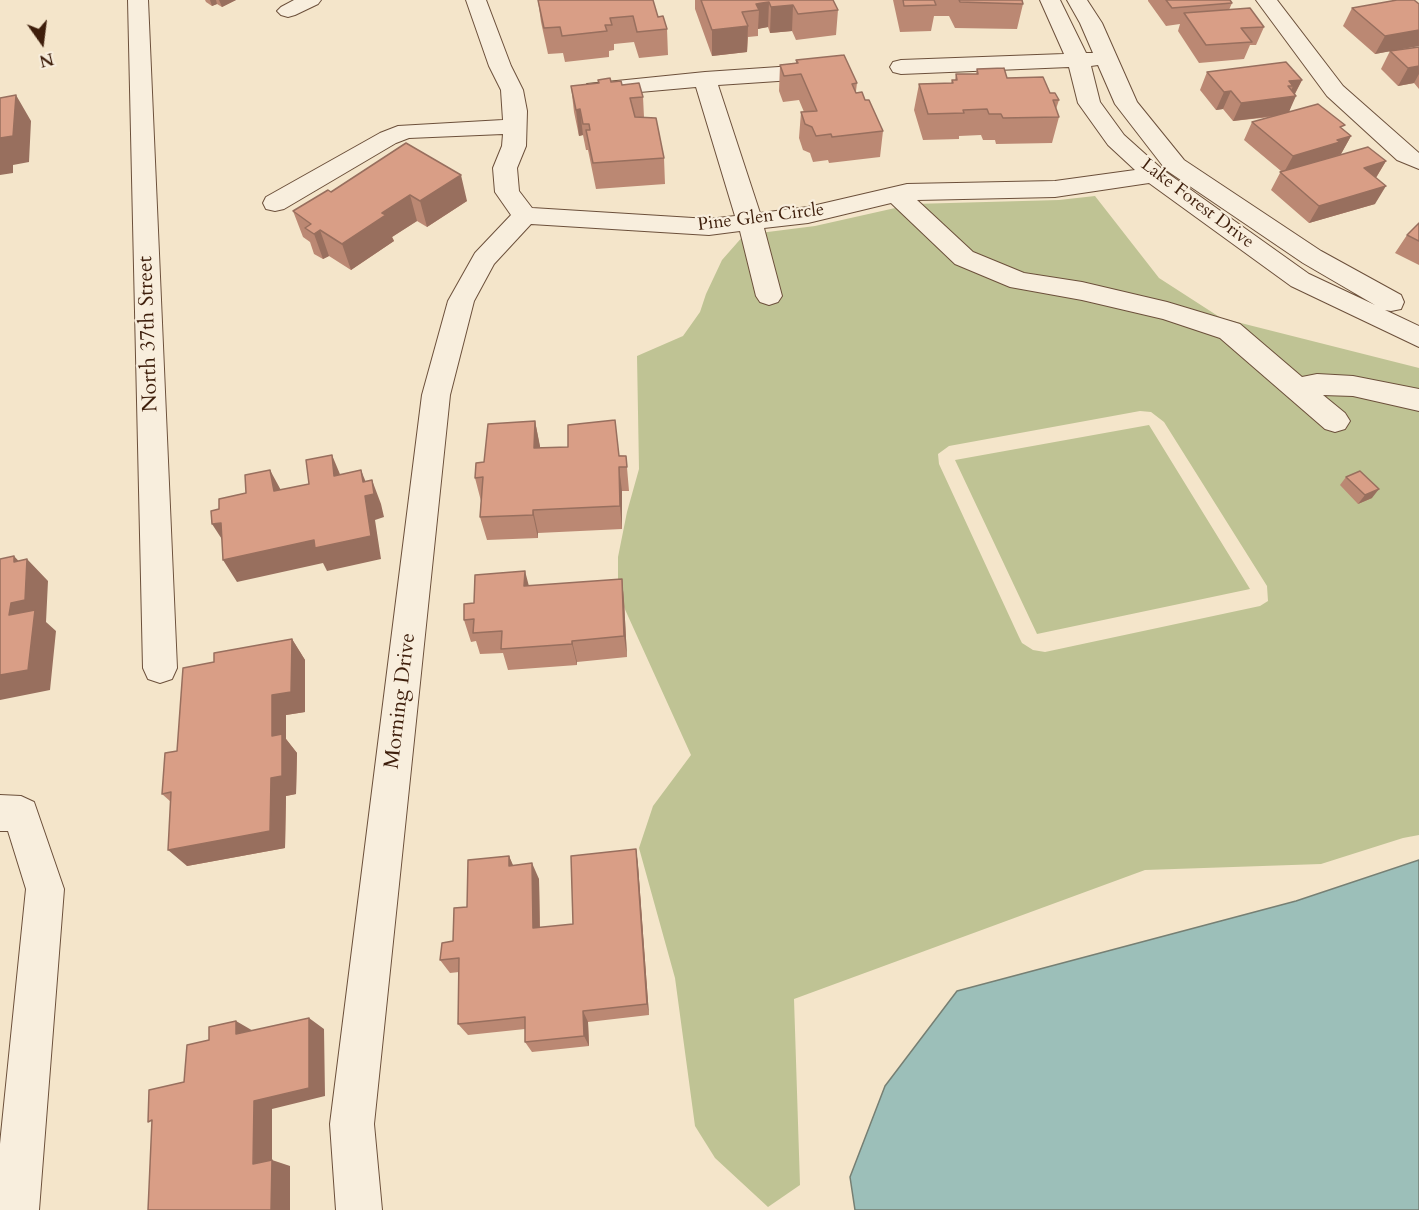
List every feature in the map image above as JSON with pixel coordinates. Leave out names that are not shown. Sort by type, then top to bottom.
[{"type":"street","name":"North 37th Street","points":[[138,0],[160,668]]},
{"type":"street","points":[[288,11],[311,0]]},
{"type":"street","points":[[476,0],[500,66],[512,90],[515,127],[514,146],[505,168],[507,192],[525,216]]},
{"type":"street","name":"Lake Forest Drive","points":[[1050,0],[1078,60],[1089,103],[1116,140],[1154,175],[1300,280],[1419,337]]},
{"type":"street","name":"Lake Forest Drive","points":[[1077,0],[1091,23],[1126,104],[1175,165],[1312,257],[1419,317]]},
{"type":"street","points":[[1266,0],[1335,91],[1405,155],[1419,162]]},
{"type":"street","points":[[900,67],[1106,58]]},
{"type":"street","points":[[581,90],[834,70]]},
{"type":"street","points":[[705,79],[750,222],[769,296]]},
{"type":"street","points":[[275,203],[388,138],[406,131],[515,127]]},
{"type":"street","name":"Pine Glen Circle","points":[[525,216],[709,227],[808,215],[907,192],[1055,189],[1154,175]]},
{"type":"street","points":[[897,195],[964,258],[1019,281],[1082,291],[1167,310],[1230,332],[1335,422]]},
{"type":"street","name":"Morning Drive","points":[[359,1210],[352,1124],[436,395],[461,301],[484,259],[525,216]]},
{"type":"street","points":[[1297,388],[1317,384],[1353,386],[1419,400]]},
{"type":"street","points":[[0,813],[21,814],[45,889],[16,1210]]},
{"type":"green space","points":[[1095,196],[1159,278],[1221,318],[1419,368],[1419,835],[1321,864],[1145,870],[794,999],[800,1185],[768,1207],[715,1158],[695,1126],[675,978],[639,848],[653,806],[691,755],[618,594],[618,557],[639,469],[637,356],[683,336],[700,312],[722,260],[744,235],[815,226],[913,204],[1059,200]],"holes":[[[1140,411],[1151,412],[1164,422],[1267,586],[1268,601],[1260,606],[1045,652],[1033,650],[1022,643],[1019,637],[939,464],[938,454],[949,446]]]},
{"type":"green space","points":[[1149,425],[1250,589],[1037,634],[955,460]]},
{"type":"water","points":[[1419,860],[1419,1210],[855,1210],[850,1177],[885,1086],[957,991],[1296,901]]},
{"type":"building","points":[[538,0],[653,0],[658,17],[663,16],[667,29],[637,32],[633,16],[610,18],[612,25],[605,25],[607,31],[562,36],[560,27],[544,28]]},
{"type":"building","points":[[701,0],[833,0],[838,10],[798,14],[793,5],[771,7],[769,2],[762,3],[756,4],[759,10],[742,12],[748,26],[712,30]]},
{"type":"building","points":[[903,0],[934,0],[936,5],[904,6]]},
{"type":"building","points":[[959,0],[1022,0],[1023,4],[960,2]]},
{"type":"building","points":[[1166,0],[1230,0],[1232,3],[1172,8]]},
{"type":"building","points":[[1397,0],[1414,0],[1419,4],[1419,30],[1385,36],[1352,8]]},
{"type":"building","points":[[1250,8],[1264,27],[1241,28],[1252,42],[1206,45],[1184,13]]},
{"type":"building","points":[[1419,47],[1419,66],[1408,68],[1390,51]]},
{"type":"building","points":[[844,55],[857,83],[852,84],[856,93],[862,92],[865,100],[869,100],[883,131],[832,137],[831,134],[816,136],[812,127],[805,124],[801,112],[817,111],[801,74],[784,76],[780,65],[798,63],[796,60]]},
{"type":"building","points":[[1286,62],[1302,80],[1289,81],[1293,86],[1288,86],[1296,96],[1241,103],[1231,91],[1224,92],[1207,72]]},
{"type":"building","points":[[1004,68],[1007,78],[1043,77],[1050,93],[1055,93],[1059,100],[1053,100],[1059,117],[1003,118],[1001,114],[989,114],[987,109],[963,110],[964,113],[928,114],[919,84],[953,83],[952,80],[957,80],[956,74],[978,74],[977,69]]},
{"type":"building","points":[[610,78],[611,82],[621,81],[622,85],[639,83],[643,97],[630,98],[635,117],[656,118],[664,158],[593,163],[586,130],[590,130],[589,124],[583,124],[580,109],[576,110],[571,86],[599,83],[598,80]]},
{"type":"building","points":[[16,95],[13,136],[0,138],[0,98]]},
{"type":"building","points":[[1318,104],[1345,125],[1340,127],[1351,136],[1337,140],[1340,142],[1293,156],[1252,122]]},
{"type":"building","points":[[406,143],[461,175],[420,201],[410,195],[382,213],[386,215],[342,244],[320,230],[314,234],[305,228],[311,224],[293,211],[328,190],[331,192]]},
{"type":"building","points":[[1368,147],[1386,161],[1364,168],[1386,186],[1319,206],[1280,172]]},
{"type":"building","points":[[1419,223],[1419,241],[1407,235]]},
{"type":"building","points":[[615,420],[619,456],[626,456],[627,467],[619,467],[620,506],[533,510],[533,515],[480,517],[483,477],[475,478],[476,463],[484,462],[488,424],[535,421],[534,448],[568,447],[568,425]]},
{"type":"building","points":[[332,455],[334,476],[361,470],[363,482],[372,480],[374,494],[365,496],[371,536],[315,548],[314,540],[223,560],[221,523],[212,524],[211,511],[219,509],[219,499],[246,493],[245,475],[270,470],[274,491],[309,484],[306,460]]},
{"type":"building","points":[[1360,471],[1379,489],[1365,495],[1346,477]]},
{"type":"building","points":[[14,556],[14,562],[27,559],[25,600],[11,603],[9,615],[35,610],[28,670],[0,675],[0,559]]},
{"type":"building","points":[[525,571],[524,586],[622,579],[624,636],[572,641],[572,644],[501,649],[502,631],[473,633],[474,619],[464,620],[464,604],[474,603],[475,575]]},
{"type":"building","points":[[292,639],[291,692],[272,695],[272,736],[282,734],[282,776],[271,778],[270,831],[168,850],[171,792],[162,794],[165,753],[177,751],[183,668],[214,662],[214,653]]},
{"type":"building","points":[[636,849],[647,1004],[583,1011],[584,1036],[525,1042],[525,1017],[458,1024],[459,958],[440,960],[442,943],[453,941],[454,908],[467,907],[468,860],[509,856],[509,866],[532,863],[533,928],[573,924],[571,856]]},
{"type":"building","points":[[309,1018],[309,1088],[254,1101],[253,1164],[272,1160],[271,1210],[148,1210],[152,1120],[148,1122],[149,1090],[184,1082],[187,1045],[209,1040],[209,1027],[236,1021],[236,1034]]}]
